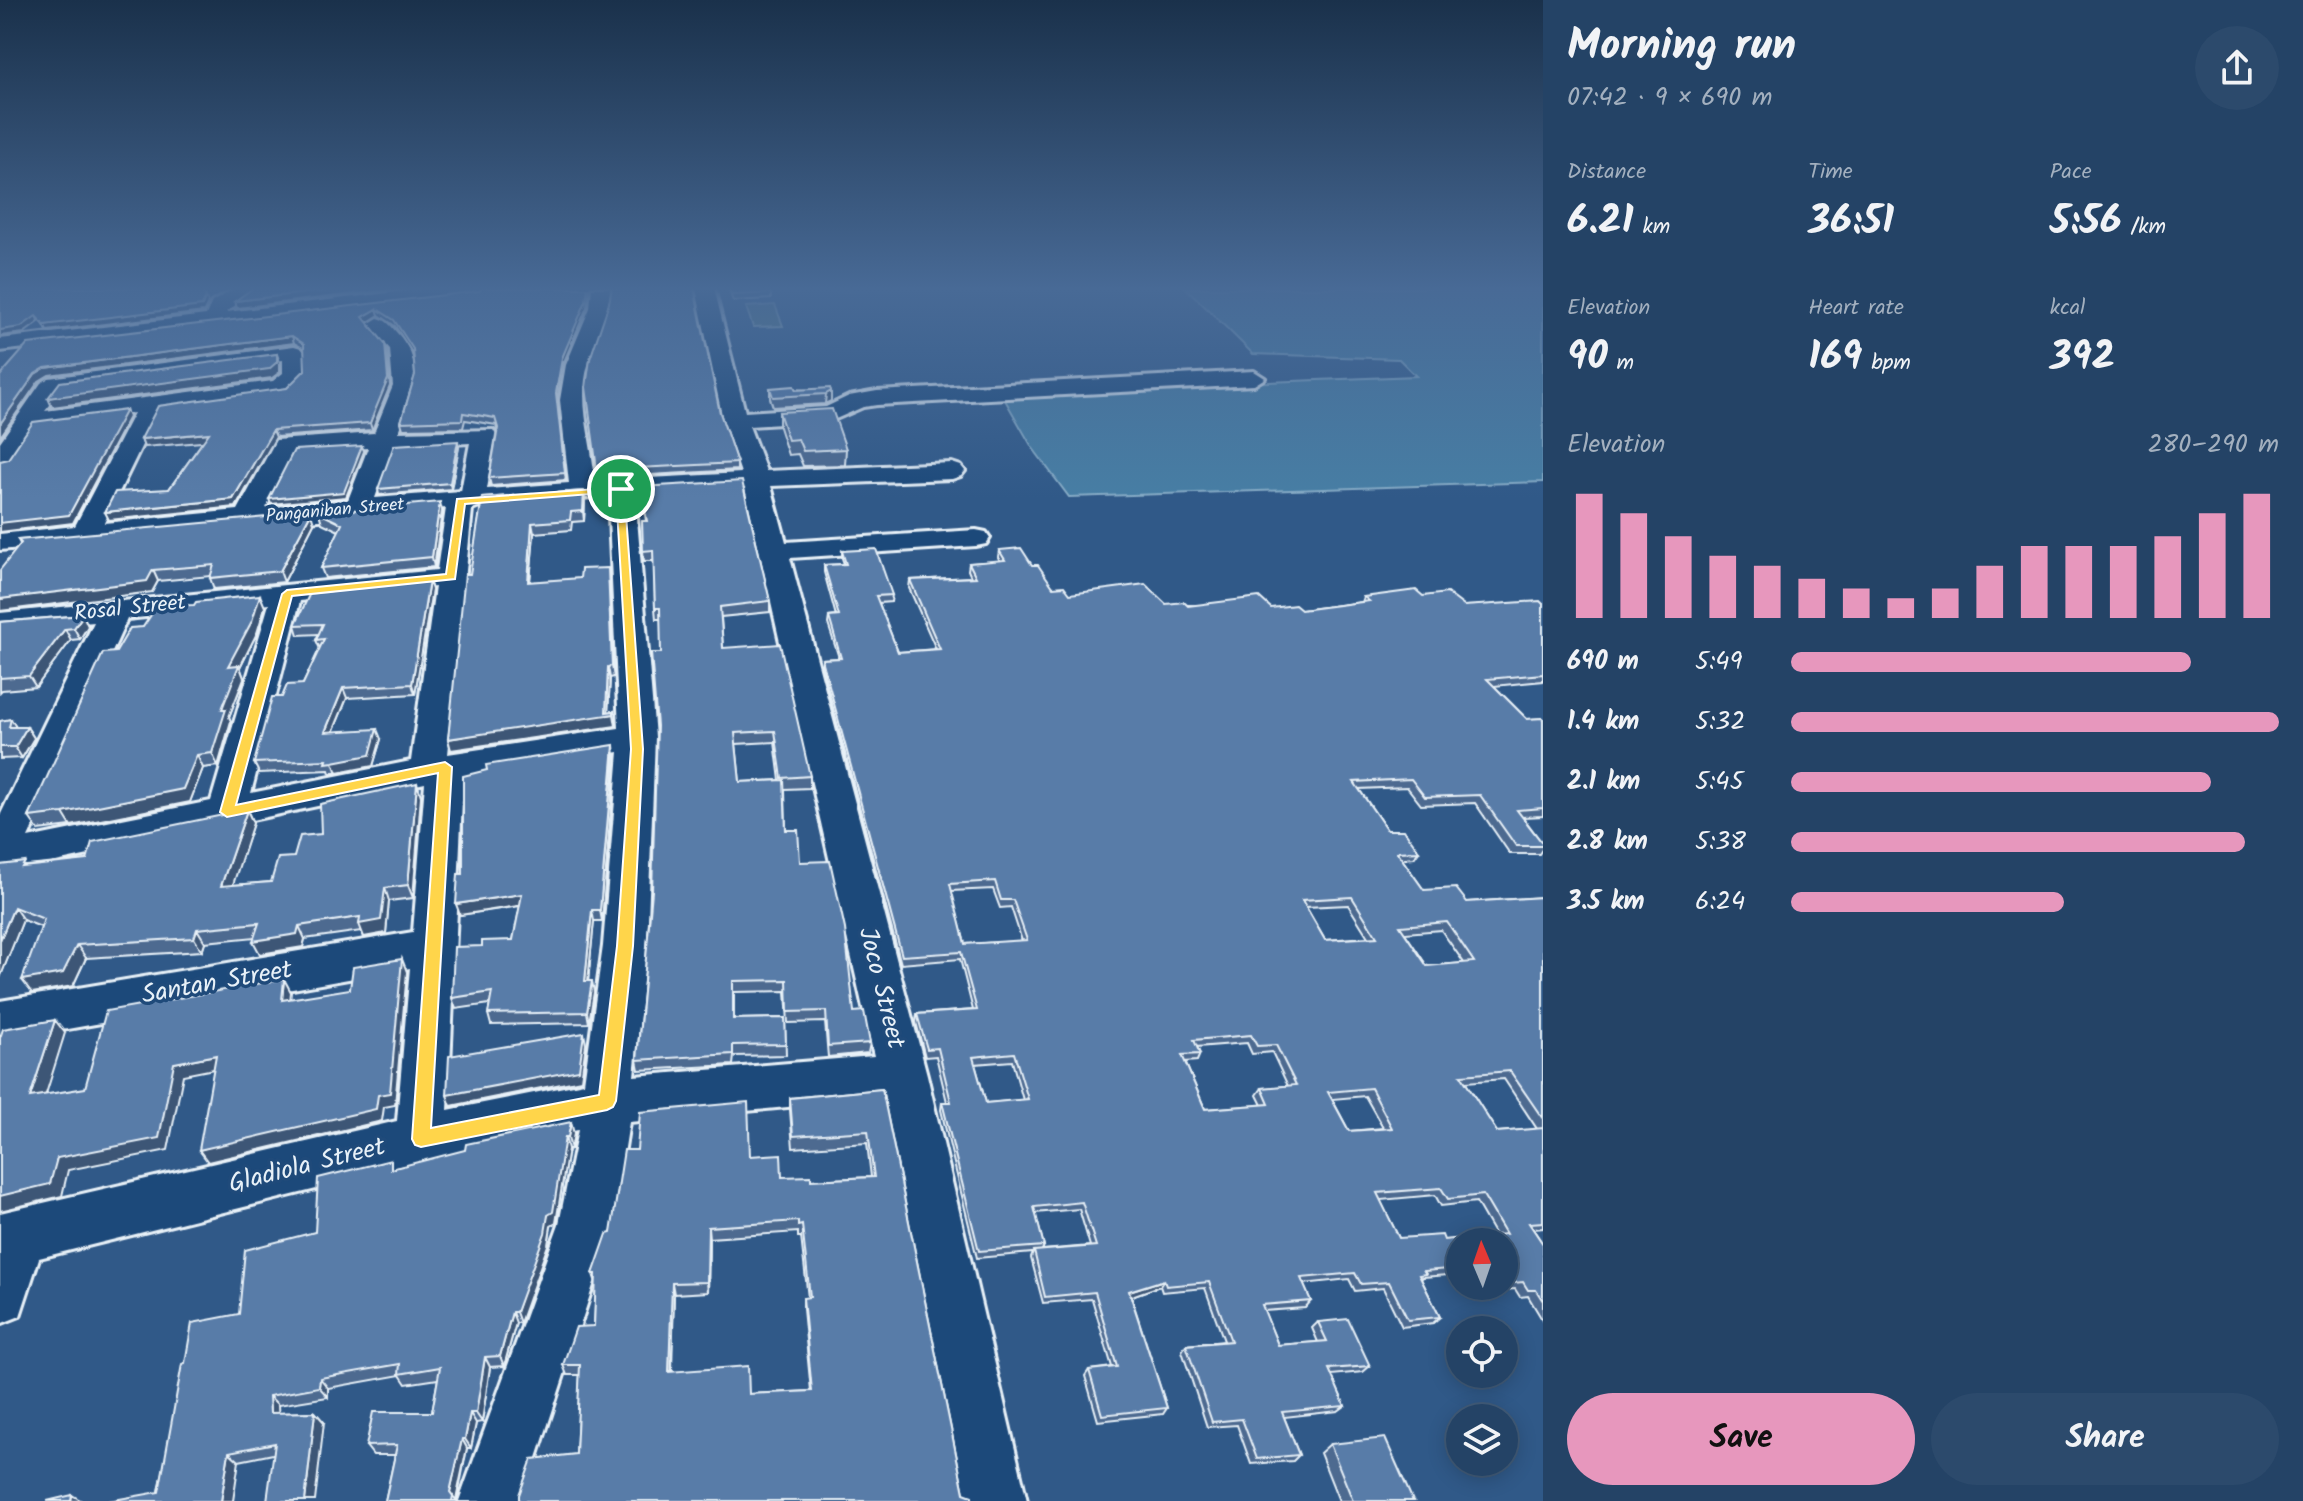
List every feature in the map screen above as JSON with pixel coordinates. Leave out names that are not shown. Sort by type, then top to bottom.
[{"type":"street","points":[[0,460],[53,385],[102,358]]},
{"type":"street","points":[[27,420],[283,386],[296,371],[295,358]]},
{"type":"street","points":[[358,508],[404,386],[401,358]]},
{"type":"street","points":[[491,1501],[586,1224],[600,1155],[629,903],[637,737],[602,491],[580,443],[571,400],[580,358]]},
{"type":"street","name":"Joco Street","points":[[726,358],[761,478],[773,551],[903,1075],[995,1501]]},
{"type":"street","points":[[742,419],[831,414],[857,401],[877,398],[1254,378]]},
{"type":"street","points":[[85,533],[150,404]]},
{"type":"street","points":[[247,518],[285,445],[484,435],[466,501],[451,577],[437,768],[433,946],[421,1139]]},
{"type":"street","name":"Panganiban Street","points":[[0,542],[358,508],[761,478],[952,471]]},
{"type":"street","points":[[773,551],[976,538]]},
{"type":"street","name":"Rosal Street","points":[[0,622],[451,577]]},
{"type":"street","points":[[227,812],[287,594]]},
{"type":"street","points":[[0,858],[115,611]]},
{"type":"street","points":[[0,858],[437,768],[637,737]]},
{"type":"street","name":"Santan Street","points":[[0,1021],[433,946]]},
{"type":"street","name":"Gladiola Street","points":[[9,1238],[421,1139],[607,1101],[903,1075]]},
{"type":"street","points":[[0,1296],[9,1238]]},
{"type":"shaded area","points":[[1371,358],[1543,358],[1543,482],[1069,497],[1032,447],[1001,393],[1416,376],[1399,359]]},
{"type":"building","points":[[16,358],[122,358],[45,368],[35,374],[0,424],[0,376]]},
{"type":"building","points":[[246,358],[277,358],[269,369],[48,398],[60,382]]},
{"type":"building","points":[[305,358],[386,358],[388,379],[370,423],[273,430],[233,499],[105,512],[115,492],[169,489],[209,433],[141,439],[158,406],[287,388],[305,370]]},
{"type":"building","points":[[414,358],[562,358],[556,393],[565,473],[489,478],[498,428],[495,418],[463,413],[462,420],[401,422],[415,375]]},
{"type":"building","points":[[709,358],[720,413],[737,463],[597,470],[586,387],[590,359]]},
{"type":"building","points":[[794,386],[796,390],[830,388],[831,391],[826,394],[773,397],[770,388]]},
{"type":"building","points":[[832,409],[846,449],[803,451],[798,439],[788,440],[779,412]]},
{"type":"building","points":[[126,410],[69,515],[0,523],[0,461],[8,459],[33,422]]},
{"type":"building","points":[[458,441],[450,483],[378,489],[394,445]]},
{"type":"building","points":[[362,446],[344,492],[269,499],[294,450]]},
{"type":"building","points":[[742,481],[770,601],[720,607],[723,648],[780,644],[810,776],[782,778],[775,731],[735,733],[740,782],[784,780],[786,830],[798,830],[800,862],[830,861],[845,929],[854,1012],[864,1011],[870,1043],[828,1046],[826,1011],[788,1012],[787,980],[733,981],[733,1019],[785,1018],[786,1044],[733,1045],[733,1054],[637,1060],[652,891],[657,726],[651,653],[661,653],[660,608],[655,608],[653,550],[643,551],[642,521],[647,521],[641,487]]},
{"type":"building","points":[[584,491],[583,511],[571,512],[570,520],[532,523],[528,582],[580,578],[581,569],[608,568],[612,666],[608,667],[606,712],[614,711],[614,714],[448,739],[465,574],[470,574],[482,498]]},
{"type":"building","points":[[440,502],[432,557],[321,568],[342,524],[319,513]]},
{"type":"building","points":[[311,513],[280,571],[210,578],[214,565],[153,570],[147,581],[0,599],[0,570],[21,543],[18,540]]},
{"type":"building","points":[[1021,548],[1053,587],[1064,586],[1070,594],[1145,584],[1166,604],[1184,602],[1188,606],[1259,597],[1271,608],[1295,605],[1301,610],[1369,601],[1364,597],[1416,590],[1423,596],[1447,593],[1464,606],[1540,601],[1543,604],[1543,674],[1487,679],[1527,719],[1543,718],[1543,808],[1517,810],[1543,846],[1516,846],[1480,795],[1425,797],[1411,779],[1354,782],[1387,830],[1404,830],[1419,851],[1397,852],[1424,890],[1456,888],[1467,902],[1543,897],[1543,1119],[1510,1071],[1461,1075],[1497,1132],[1543,1128],[1543,1222],[1529,1223],[1543,1244],[1543,1301],[1536,1290],[1528,1290],[1523,1282],[1518,1283],[1518,1228],[1502,1228],[1483,1195],[1448,1199],[1441,1188],[1377,1193],[1399,1238],[1442,1235],[1446,1240],[1446,1269],[1424,1271],[1426,1274],[1419,1275],[1440,1317],[1408,1320],[1389,1282],[1361,1284],[1355,1273],[1301,1278],[1311,1301],[1262,1305],[1278,1345],[1327,1341],[1318,1322],[1348,1319],[1370,1366],[1329,1369],[1345,1406],[1282,1412],[1299,1455],[1257,1459],[1242,1419],[1212,1422],[1186,1345],[1231,1341],[1209,1282],[1166,1286],[1164,1280],[1129,1291],[1167,1408],[1102,1415],[1089,1370],[1117,1367],[1095,1292],[1045,1297],[1034,1251],[1096,1246],[1082,1202],[1034,1207],[1044,1246],[979,1251],[942,1102],[951,1102],[938,1048],[927,1049],[917,1014],[977,1010],[961,952],[902,956],[822,659],[841,658],[829,617],[839,616],[824,565],[846,564],[842,551],[876,549],[892,595],[876,596],[898,652],[940,649],[910,580],[976,577],[969,563],[1005,560],[999,550]],"holes":[[[995,881],[1001,900],[1013,900],[1027,940],[965,944],[950,884]],[[1352,897],[1377,937],[1325,940],[1302,900]],[[1447,922],[1474,962],[1427,966],[1400,926]],[[1251,1035],[1257,1046],[1276,1045],[1296,1085],[1262,1088],[1269,1104],[1205,1109],[1182,1055],[1200,1054],[1194,1040]],[[1014,1053],[1028,1099],[986,1103],[973,1057]],[[1371,1088],[1392,1128],[1349,1131],[1328,1092]]]},
{"type":"building","points":[[429,581],[412,684],[343,688],[325,732],[377,729],[370,755],[326,763],[327,760],[254,763],[272,697],[282,697],[287,685],[303,684],[324,639],[316,640],[323,624],[295,625],[310,593]]},
{"type":"building","points":[[260,595],[252,621],[228,666],[239,665],[222,709],[226,709],[212,753],[197,755],[183,789],[29,817],[103,653],[116,652],[130,628],[143,627],[157,606],[194,605],[196,602]]},
{"type":"building","points":[[83,615],[74,628],[65,629],[29,676],[0,678],[0,622]]},
{"type":"building","points":[[11,719],[9,727],[27,727],[15,747],[0,747],[0,721]]},
{"type":"building","points":[[614,745],[600,910],[592,910],[585,981],[592,981],[587,1012],[488,1014],[492,992],[452,998],[454,947],[482,946],[482,941],[513,940],[522,894],[456,904],[458,874],[463,874],[463,776],[487,770],[486,765]]},
{"type":"building","points":[[417,783],[408,885],[385,888],[381,920],[359,924],[360,917],[299,926],[297,934],[253,941],[259,923],[197,929],[194,938],[77,945],[63,973],[22,980],[44,919],[14,907],[0,940],[0,865],[25,862],[22,867],[87,860],[92,842],[247,810],[221,886],[271,882],[278,858],[294,857],[300,836],[321,834],[320,804]]},
{"type":"building","points":[[402,959],[390,1093],[378,1095],[376,1109],[199,1150],[216,1055],[174,1063],[159,1138],[57,1158],[50,1184],[0,1196],[0,1038],[3,1029],[55,1020],[30,1097],[85,1088],[106,1011],[284,979],[282,1000],[350,989],[353,967]]},
{"type":"building","points":[[584,1033],[579,1070],[447,1095],[449,1056]]},
{"type":"building","points":[[882,1089],[964,1493],[972,1496],[972,1501],[519,1501],[532,1459],[576,1454],[580,1365],[563,1365],[576,1327],[594,1326],[596,1274],[593,1274],[607,1234],[611,1233],[624,1150],[637,1150],[640,1112],[748,1102],[750,1156],[781,1154],[782,1177],[811,1176],[811,1180],[874,1177],[868,1131],[793,1136],[790,1098]],"holes":[[[798,1221],[798,1226],[802,1225],[810,1297],[803,1298],[812,1391],[749,1394],[748,1366],[669,1372],[672,1283],[707,1282],[708,1227]]]},
{"type":"building","points":[[571,1122],[568,1137],[565,1137],[553,1212],[548,1215],[545,1233],[516,1312],[512,1312],[500,1356],[485,1357],[476,1413],[470,1413],[465,1439],[462,1439],[450,1492],[452,1501],[385,1501],[397,1445],[366,1446],[373,1412],[432,1412],[440,1367],[399,1374],[400,1364],[320,1378],[319,1387],[269,1396],[270,1413],[315,1412],[305,1501],[267,1501],[275,1443],[229,1452],[221,1501],[108,1501],[159,1492],[192,1323],[239,1314],[245,1250],[315,1232],[318,1178],[391,1160],[391,1169],[465,1150],[466,1144]]},
{"type":"building","points":[[1385,1438],[1413,1501],[1353,1501],[1330,1444]]},
{"type":"building","points":[[72,1495],[71,1501],[47,1501]]},
{"type":"route","points":[[621,489],[637,749],[625,946],[607,1101],[421,1139],[445,767],[227,812],[287,594],[451,577],[460,501],[621,489]]}]
